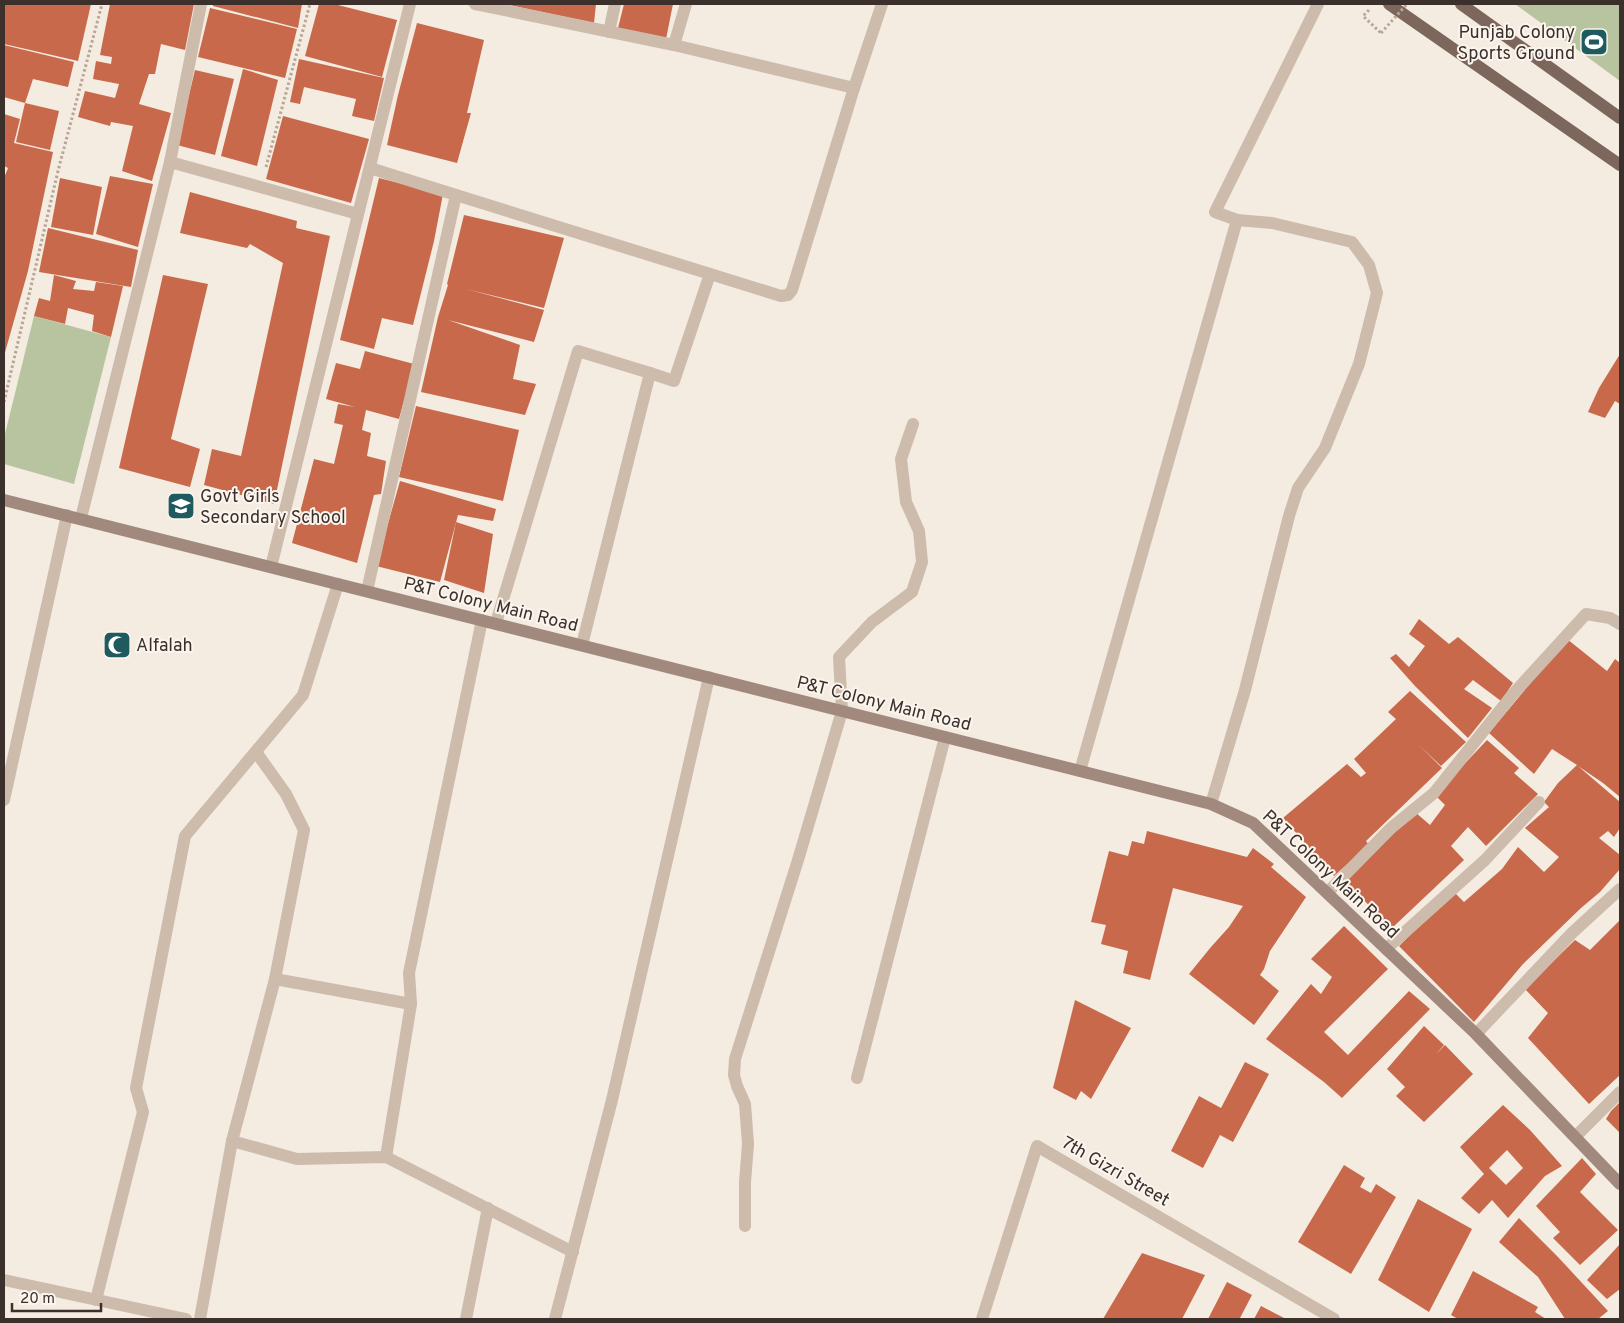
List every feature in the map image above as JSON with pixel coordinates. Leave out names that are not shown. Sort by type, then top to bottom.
[{"type":"main road","points":[[1388,4],[1620,165]]},
{"type":"main road","points":[[1461,4],[1620,118]]},
{"type":"street","points":[[81,518],[170,162],[201,4]]},
{"type":"street","points":[[271,567],[410,4]]},
{"type":"street","points":[[480,4],[674,46],[854,88]]},
{"type":"street","points":[[609,32],[615,4]]},
{"type":"street","points":[[674,46],[686,4]]},
{"type":"street","points":[[370,168],[781,296],[788,295],[792,290],[882,4]]},
{"type":"street","points":[[1211,804],[1245,690],[1298,488],[1325,448],[1360,364],[1377,293],[1370,265],[1352,242],[1272,223],[1237,220],[1215,212],[1318,4]]},
{"type":"street","points":[[170,162],[358,214]]},
{"type":"street","points":[[367,591],[456,194]]},
{"type":"street","points":[[1080,771],[1237,220]]},
{"type":"street","points":[[496,623],[578,351],[674,381],[710,274]]},
{"type":"street","points":[[582,645],[650,373]]},
{"type":"street","points":[[745,1226],[745,1182],[748,1144],[745,1104],[734,1074],[735,1059],[798,860],[842,711],[839,657],[872,622],[912,592],[922,562],[919,531],[906,502],[902,459],[913,424]]},
{"type":"street","name":"P&T Colony Main Road","points":[[4,500],[1211,804],[1253,823],[1476,1034],[1620,1184]]},
{"type":"street","points":[[4,800],[67,515]]},
{"type":"street","points":[[96,1300],[143,1112],[136,1088],[185,836],[303,696],[338,584]]},
{"type":"street","points":[[1327,893],[1391,828],[1434,793],[1513,694],[1586,614],[1610,618],[1620,624]]},
{"type":"street","points":[[386,1157],[411,1004],[409,973],[482,620]]},
{"type":"street","points":[[555,1319],[612,1100],[709,677]]},
{"type":"street","points":[[858,1078],[946,736]]},
{"type":"street","points":[[200,1319],[232,1141],[275,979],[304,830],[286,794],[256,752]]},
{"type":"street","points":[[1386,949],[1485,860],[1539,802]]},
{"type":"street","points":[[1476,1034],[1572,933],[1620,889]]},
{"type":"street","points":[[275,979],[411,1004]]},
{"type":"street","points":[[1576,1137],[1620,1092]]},
{"type":"street","points":[[232,1141],[297,1159],[386,1157],[573,1252]]},
{"type":"street","name":"7th Gizri Street","points":[[982,1319],[1037,1146],[1334,1319]]},
{"type":"street","points":[[466,1319],[488,1208]]},
{"type":"street","points":[[4,1280],[186,1319]]},
{"type":"path","points":[[4,402],[58,171],[102,4]]},
{"type":"path","points":[[260,187],[310,4]]},
{"type":"path","points":[[1381,32],[1407,4]]},
{"type":"green space","name":"Punjab Colony Sports Ground","points":[[1515,4],[1620,4],[1620,81]]},
{"type":"green space","points":[[34,316],[111,337],[74,484],[4,464],[4,438]]},
{"type":"building","points":[[4,4],[91,4],[78,61],[4,44]]},
{"type":"building","points":[[110,4],[194,4],[185,50],[161,44],[155,74],[149,74],[139,104],[171,113],[152,181],[122,171],[133,126],[111,122],[110,126],[78,117],[85,91],[115,98],[119,84],[93,79],[96,61],[111,64],[112,57],[100,55]]},
{"type":"building","points":[[213,4],[302,4],[298,28],[213,6]]},
{"type":"building","points":[[319,4],[334,4],[397,20],[382,77],[305,56]]},
{"type":"building","points":[[505,4],[596,4],[594,23]]},
{"type":"building","points":[[624,4],[673,4],[666,39],[618,28]]},
{"type":"building","points":[[210,8],[297,29],[285,78],[198,57]]},
{"type":"building","points":[[417,23],[484,40],[467,113],[471,113],[457,163],[387,145]]},
{"type":"building","points":[[4,45],[74,62],[68,87],[33,79],[25,103],[4,97]]},
{"type":"building","points":[[299,59],[384,78],[374,121],[352,116],[356,99],[304,87],[300,104],[290,102]]},
{"type":"building","points":[[243,69],[278,80],[257,166],[221,156]]},
{"type":"building","points":[[195,70],[234,79],[215,155],[177,145]]},
{"type":"building","points":[[25,103],[59,111],[50,150],[16,142]]},
{"type":"building","points":[[4,114],[20,119],[14,143],[53,152],[28,271],[4,356],[4,178],[8,168],[4,166]]},
{"type":"building","points":[[283,116],[369,139],[351,203],[266,179]]},
{"type":"building","points":[[110,176],[153,184],[138,247],[96,234]]},
{"type":"building","points":[[60,178],[102,187],[93,235],[51,227]]},
{"type":"building","points":[[379,178],[443,194],[434,241],[413,325],[382,318],[374,349],[340,340]]},
{"type":"building","points":[[190,192],[297,221],[296,228],[330,236],[274,504],[204,485],[212,449],[241,456],[283,263],[250,244],[247,248],[180,233]]},
{"type":"building","points":[[464,215],[564,238],[544,308],[466,289],[544,310],[534,342],[448,320],[520,345],[513,379],[536,384],[525,415],[421,392]]},
{"type":"building","points":[[48,228],[138,250],[131,287],[39,272]]},
{"type":"building","points":[[54,275],[76,281],[73,289],[94,291],[96,282],[123,286],[111,337],[92,331],[94,315],[68,308],[65,324],[34,316],[39,298],[50,301]]},
{"type":"building","points":[[163,275],[208,284],[171,439],[200,449],[190,487],[119,468]]},
{"type":"building","points":[[365,351],[414,364],[399,419],[366,410],[362,430],[371,433],[367,456],[386,461],[381,494],[374,495],[357,563],[292,543],[314,459],[334,464],[343,425],[334,423],[338,404],[355,407],[326,399],[336,363],[360,369]]},
{"type":"building","points":[[1620,354],[1620,404],[1615,401],[1605,418],[1588,412],[1599,388]]},
{"type":"building","points":[[416,406],[519,430],[503,501],[399,477]]},
{"type":"building","points":[[400,481],[496,509],[493,521],[458,515],[440,582],[376,566]]},
{"type":"building","points":[[456,522],[493,534],[484,593],[444,580]]},
{"type":"building","points":[[1419,619],[1449,644],[1458,637],[1513,683],[1501,701],[1473,680],[1464,689],[1492,708],[1468,738],[1415,686],[1390,658],[1396,654],[1409,667],[1425,646],[1409,634]]},
{"type":"building","points":[[1567,639],[1607,671],[1615,659],[1620,663],[1620,797],[1578,766],[1620,802],[1620,828],[1614,837],[1608,831],[1599,838],[1620,855],[1620,869],[1600,892],[1523,964],[1474,1022],[1399,946],[1454,892],[1464,902],[1502,869],[1518,847],[1544,872],[1559,857],[1525,828],[1549,807],[1544,802],[1558,783],[1577,765],[1552,749],[1534,774],[1489,733]]},
{"type":"building","points":[[1410,691],[1466,742],[1441,766],[1419,745],[1442,768],[1366,841],[1369,845],[1334,876],[1283,818],[1347,764],[1361,777],[1366,773],[1354,759],[1396,719],[1388,712]]},
{"type":"building","points":[[1487,740],[1519,768],[1514,773],[1538,794],[1486,846],[1468,827],[1451,846],[1464,860],[1391,929],[1346,881],[1415,812],[1430,825],[1445,805],[1437,797],[1454,775]]},
{"type":"building","points":[[1147,831],[1247,857],[1253,848],[1274,864],[1271,867],[1306,897],[1270,951],[1260,975],[1279,991],[1254,1025],[1189,974],[1229,927],[1243,906],[1173,888],[1150,980],[1123,973],[1128,951],[1101,944],[1106,925],[1091,922],[1109,851],[1128,856],[1132,841],[1144,844]]},
{"type":"building","points":[[1620,920],[1620,1075],[1589,1104],[1528,1038],[1548,1013],[1525,989],[1575,940],[1590,950]]},
{"type":"building","points":[[1344,926],[1388,969],[1324,1032],[1348,1055],[1409,991],[1430,1009],[1342,1098],[1324,1082],[1266,1039],[1311,984],[1321,994],[1332,977],[1311,959]]},
{"type":"building","points":[[1075,1000],[1131,1028],[1091,1099],[1081,1091],[1076,1100],[1053,1088]]},
{"type":"building","points":[[1424,1026],[1444,1045],[1436,1054],[1445,1045],[1473,1074],[1424,1122],[1396,1096],[1405,1087],[1387,1069]]},
{"type":"building","points":[[1245,1062],[1269,1074],[1233,1142],[1220,1135],[1203,1168],[1171,1151],[1199,1096],[1221,1108]]},
{"type":"building","points":[[1620,1102],[1620,1133],[1606,1119]]},
{"type":"building","points":[[1503,1105],[1530,1130],[1562,1166],[1545,1176],[1508,1218],[1492,1200],[1479,1214],[1461,1198],[1484,1174],[1460,1147]],"holes":[[[1507,1150],[1523,1168],[1506,1185],[1489,1168]]]},
{"type":"building","points":[[1582,1158],[1596,1174],[1580,1192],[1618,1230],[1580,1265],[1553,1238],[1560,1232],[1536,1206]]},
{"type":"building","points":[[1344,1165],[1365,1178],[1360,1187],[1371,1193],[1376,1184],[1396,1197],[1351,1274],[1298,1242]]},
{"type":"building","points":[[1418,1199],[1472,1229],[1429,1312],[1378,1280]]},
{"type":"building","points":[[1519,1218],[1608,1311],[1598,1319],[1565,1319],[1538,1277],[1499,1242]]},
{"type":"building","points":[[1620,1244],[1620,1289],[1607,1299],[1587,1280]]},
{"type":"building","points":[[1142,1253],[1205,1275],[1182,1319],[1103,1319]]},
{"type":"building","points":[[1473,1271],[1538,1307],[1535,1312],[1546,1319],[1458,1319],[1451,1315]]},
{"type":"building","points":[[1227,1282],[1252,1295],[1240,1318],[1243,1319],[1208,1319]]},
{"type":"building","points":[[1261,1306],[1286,1319],[1254,1319]]},
{"type":"place","name":"Punjab Colony Sports Ground","points":[[1594,42]]},
{"type":"place","name":"Govt Girls Secondary School","points":[[181,506]]},
{"type":"place","name":"Alfalah","points":[[117,645]]}]
